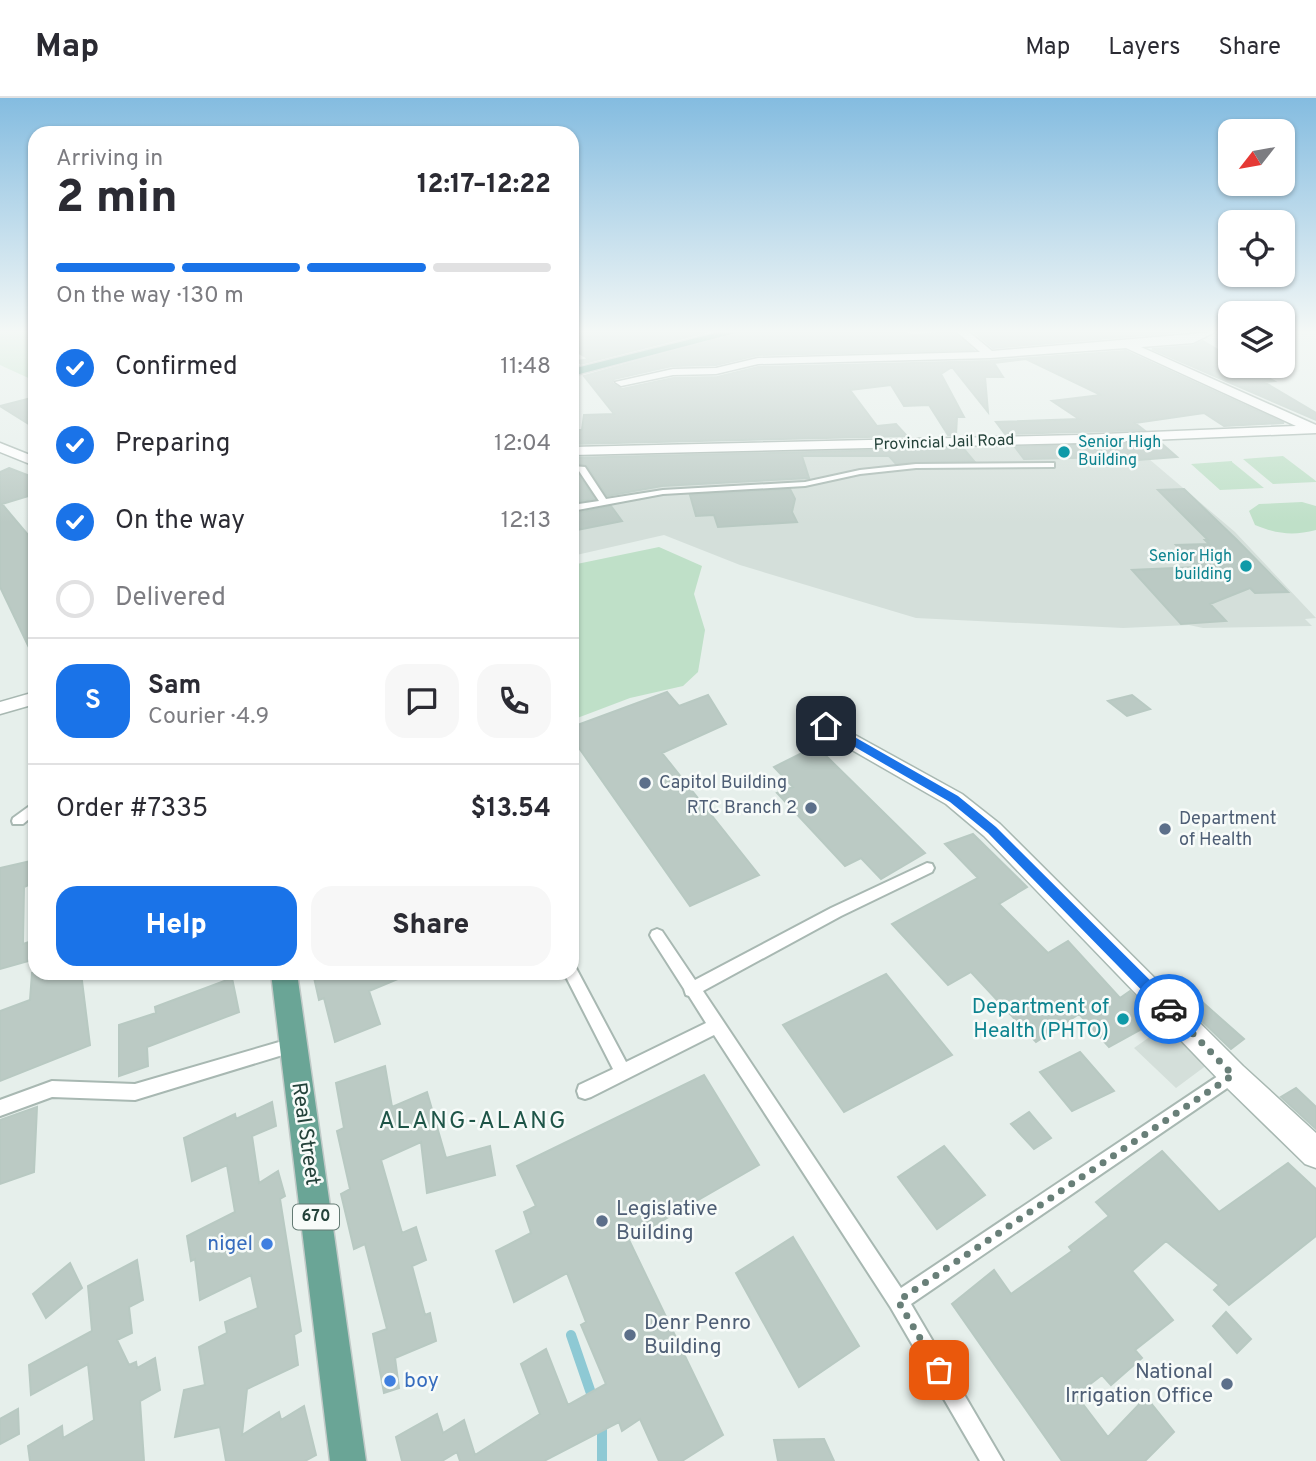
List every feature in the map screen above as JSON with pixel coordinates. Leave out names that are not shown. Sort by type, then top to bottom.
[{"type":"main road","name":"Real Street","points":[[285,980],[348,1461]]},
{"type":"street","points":[[1243,396],[1314,429]]},
{"type":"street","name":"Provincial Jail Road","points":[[579,451],[652,446],[1080,439],[1314,429]]},
{"type":"street","points":[[0,447],[28,459]]},
{"type":"street","points":[[0,708],[28,700]]},
{"type":"street","points":[[826,726],[954,799],[992,830],[1233,1075],[1316,1153]]},
{"type":"lane","points":[[579,507],[663,492],[805,484],[860,472],[916,467],[1051,465]]},
{"type":"lane","points":[[579,469],[582,469],[604,502]]},
{"type":"lane","points":[[18,821],[28,813]]},
{"type":"lane","points":[[691,990],[836,912],[928,868]]},
{"type":"lane","points":[[656,935],[898,1301],[992,1461]]},
{"type":"lane","points":[[576,980],[623,1073]]},
{"type":"lane","points":[[585,1091],[716,1026]]},
{"type":"lane","points":[[0,1108],[52,1089],[135,1092],[293,1045]]},
{"type":"lane","points":[[898,1301],[1233,1075]]},
{"type":"shaded area","points":[[1110,440],[1129,442],[1235,532],[1316,618],[1305,619],[1312,626],[1203,628],[1189,625],[1123,628],[916,618],[740,565],[664,535],[579,554],[579,452]]},
{"type":"shaded area","points":[[1168,1024],[1211,1062],[1176,1088],[1134,1048]]},
{"type":"green space","points":[[1283,456],[1316,482],[1273,484],[1243,459]]},
{"type":"green space","points":[[1232,461],[1264,488],[1220,490],[1191,464]]},
{"type":"green space","points":[[1302,502],[1316,506],[1316,530],[1285,533],[1271,530],[1255,525],[1249,511],[1259,504]]},
{"type":"green space","points":[[659,547],[702,566],[694,594],[705,630],[698,672],[683,686],[630,698],[579,717],[579,564]]},
{"type":"building","points":[[599,396],[854,396],[877,426],[896,424],[907,436],[579,444],[579,430],[582,430],[584,415],[614,414]]},
{"type":"building","points":[[898,396],[953,396],[964,417],[957,417],[956,435],[948,435],[929,405],[904,406]]},
{"type":"building","points":[[975,396],[987,396],[988,412]]},
{"type":"building","points":[[1096,396],[1224,396],[1284,423],[1224,426],[1204,413],[1135,423],[1144,430],[1005,434],[996,422],[1079,419],[1052,401]]},
{"type":"building","points":[[1260,396],[1287,396],[1316,413],[1316,420]]},
{"type":"building","points":[[28,399],[28,424],[0,406]]},
{"type":"building","points":[[1160,442],[1177,457],[1125,461],[1121,457],[1024,459],[1015,447]]},
{"type":"building","points":[[963,448],[974,461],[896,464],[889,456],[802,456],[809,478],[662,486],[607,496],[587,466],[579,464],[579,458]]},
{"type":"building","points":[[9,468],[28,475],[28,496],[2,504],[28,535],[28,645],[0,587],[0,472]]},
{"type":"building","points":[[579,476],[595,499],[579,501]]},
{"type":"building","points":[[790,489],[795,499],[792,512],[797,522],[718,527],[714,515],[696,516],[690,495]]},
{"type":"building","points":[[1184,489],[1288,592],[1255,593],[1250,588],[1210,604],[1226,621],[1181,624],[1132,570],[1197,567],[1176,545],[1209,544],[1205,540],[1208,540],[1158,490]]},
{"type":"building","points":[[611,506],[622,521],[579,530],[579,513]]},
{"type":"building","points":[[667,692],[679,706],[708,695],[726,724],[662,753],[759,875],[690,906],[579,748],[579,724]]},
{"type":"building","points":[[1132,695],[1150,709],[1127,716],[1108,701]]},
{"type":"building","points":[[816,746],[925,853],[881,879],[861,858],[845,866],[777,793],[793,787],[774,767]]},
{"type":"building","points":[[973,834],[1027,887],[999,904],[1048,953],[1068,941],[1120,998],[1130,991],[1158,1020],[1109,1047],[1079,1014],[1036,1042],[971,972],[948,985],[892,924],[978,878],[945,844]]},
{"type":"building","points":[[28,862],[28,885],[24,887],[23,944],[28,942],[28,961],[0,969],[0,868]]},
{"type":"building","points":[[886,974],[952,1055],[844,1112],[783,1025]]},
{"type":"building","points":[[31,980],[82,980],[90,1045],[0,1081],[0,1011],[30,1000]]},
{"type":"building","points":[[232,980],[239,1012],[147,1047],[148,1066],[119,1076],[119,1025],[156,1013],[155,1007]]},
{"type":"building","points":[[315,980],[395,980],[369,991],[380,1024],[335,1042],[324,998],[319,1000]]},
{"type":"building","points":[[1191,992],[1244,1039],[1231,1049],[1182,1002]]},
{"type":"building","points":[[1080,1052],[1114,1091],[1072,1111],[1040,1072]]},
{"type":"building","points":[[385,1066],[392,1107],[427,1092],[446,1158],[490,1146],[495,1175],[427,1193],[421,1142],[381,1160],[402,1233],[416,1227],[426,1260],[412,1266],[425,1315],[430,1313],[436,1341],[395,1358],[399,1388],[384,1393],[373,1334],[387,1329],[365,1244],[354,1249],[341,1194],[350,1189],[337,1131],[344,1128],[336,1083]]},
{"type":"building","points":[[704,1075],[759,1165],[629,1240],[723,1435],[682,1461],[659,1461],[640,1419],[622,1431],[619,1422],[544,1461],[460,1461],[457,1452],[442,1461],[402,1461],[396,1437],[437,1414],[443,1433],[464,1420],[475,1455],[540,1414],[521,1364],[546,1349],[568,1405],[606,1384],[581,1325],[586,1322],[567,1273],[514,1302],[496,1251],[531,1233],[524,1212],[536,1206],[517,1166]]},
{"type":"building","points":[[1296,1088],[1316,1107],[1316,1129],[1281,1097]]},
{"type":"building","points":[[272,1102],[276,1126],[252,1136],[259,1183],[278,1171],[285,1196],[280,1199],[301,1331],[294,1335],[298,1365],[247,1389],[242,1435],[279,1412],[281,1420],[304,1406],[316,1455],[305,1461],[226,1461],[220,1427],[175,1437],[184,1390],[205,1385],[199,1347],[227,1333],[225,1322],[258,1308],[251,1275],[200,1300],[195,1259],[191,1261],[187,1236],[235,1212],[227,1165],[192,1181],[184,1138],[235,1114],[236,1119]]},
{"type":"building","points":[[37,1107],[34,1172],[0,1184],[0,1120]]},
{"type":"building","points":[[1029,1112],[1051,1138],[1034,1149],[1011,1124]]},
{"type":"building","points":[[944,1146],[985,1195],[937,1229],[898,1177]]},
{"type":"building","points":[[1162,1151],[1219,1212],[1288,1163],[1316,1189],[1316,1236],[1229,1305],[1214,1290],[1219,1285],[1166,1241],[1132,1271],[1173,1320],[1135,1350],[1142,1358],[1111,1385],[1102,1375],[1076,1395],[1108,1437],[1146,1397],[1174,1432],[1145,1461],[1062,1461],[952,1304],[994,1270],[1011,1294],[1072,1251],[1069,1247],[1109,1216],[1096,1202]]},
{"type":"building","points":[[793,1237],[859,1346],[799,1387],[736,1273]]},
{"type":"building","points":[[137,1260],[143,1300],[129,1307],[132,1333],[117,1340],[129,1365],[136,1362],[137,1368],[155,1358],[160,1390],[140,1401],[144,1461],[30,1461],[28,1446],[62,1426],[63,1438],[94,1420],[88,1364],[31,1395],[29,1365],[92,1331],[88,1286]]},
{"type":"building","points":[[70,1263],[82,1288],[46,1318],[33,1294]]},
{"type":"building","points":[[1226,1312],[1251,1339],[1237,1353],[1213,1326]]},
{"type":"building","points":[[18,1409],[19,1434],[0,1444],[0,1419]]},
{"type":"building","points":[[824,1439],[834,1461],[778,1461],[774,1440]]},
{"type":"waterway","points":[[571,1335],[593,1399]]},
{"type":"waterway","points":[[602,1423],[602,1461]]},
{"type":"way so far","points":[[939,1370],[898,1301],[1233,1075],[1169,1009]]},
{"type":"place","name":"Senior High Building","points":[[1064,452]]},
{"type":"place","name":"Senior High building","points":[[1246,566]]},
{"type":"place","name":"Capitol Building","points":[[645,783]]},
{"type":"place","name":"RTC Branch 2","points":[[811,808]]},
{"type":"place","name":"Department of Health","points":[[1165,829]]},
{"type":"place","name":"Department of Health (PHTO)","points":[[1123,1019]]},
{"type":"place","name":"Legislative Building","points":[[602,1221]]},
{"type":"place","name":"nigel","points":[[267,1244]]},
{"type":"place","name":"Denr Penro Building","points":[[630,1335]]},
{"type":"place","name":"boy","points":[[390,1381]]},
{"type":"place","name":"National Irrigation Office","points":[[1227,1384]]},
{"type":"district","name":"ALANG-ALANG","points":[[473,1122]]},
{"type":"route","points":[[826,726],[954,799],[992,830],[1169,1009]]}]
